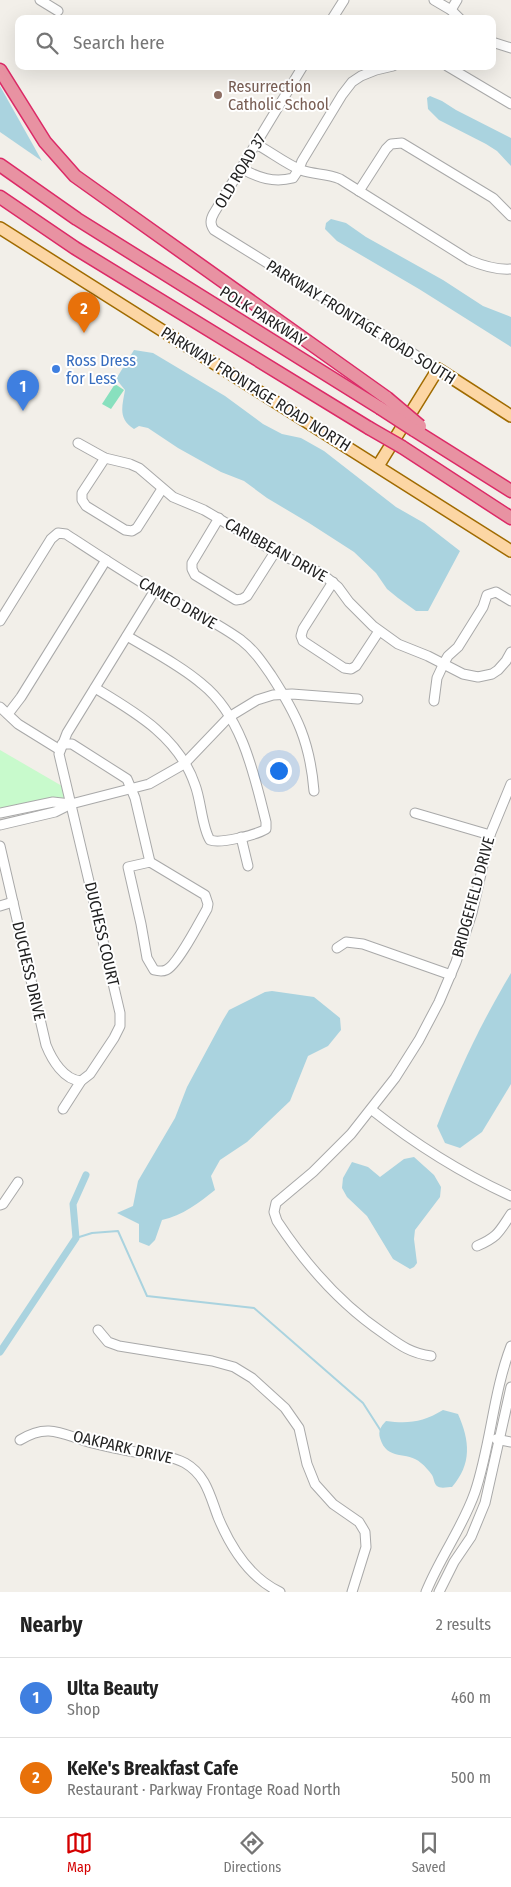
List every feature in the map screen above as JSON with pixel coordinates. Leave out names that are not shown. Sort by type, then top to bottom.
[{"type":"highway","points":[[0,70],[45,142],[75,176],[384,403]]},
{"type":"highway","name":"POLK PARKWAY","points":[[0,166],[85,224],[384,403],[459,459],[511,491]]},
{"type":"highway","points":[[0,197],[75,248],[402,447],[511,518]]},
{"type":"main road","name":"PARKWAY FRONTAGE ROAD NORTH","points":[[0,228],[511,551]]},
{"type":"main road","name":"PARKWAY FRONTAGE ROAD SOUTH","points":[[438,369],[511,416]]},
{"type":"main road","points":[[378,466],[438,369]]},
{"type":"street","points":[[40,0],[58,11]]},
{"type":"street","points":[[335,15],[344,0]]},
{"type":"street","points":[[434,0],[456,15]]},
{"type":"street","points":[[451,10],[458,0]]},
{"type":"street","points":[[496,43],[511,48]]},
{"type":"street","name":"OLD ROAD 37","points":[[212,226],[211,219],[213,215],[302,70]]},
{"type":"street","points":[[241,168],[267,180],[282,181],[293,178],[342,95],[352,82],[376,70]]},
{"type":"street","points":[[454,70],[511,104]]},
{"type":"street","points":[[359,191],[386,149],[391,144],[402,143],[493,198],[511,216]]},
{"type":"street","points":[[256,144],[299,170],[327,174],[340,180],[469,260],[483,266],[501,270],[511,269]]},
{"type":"street","name":"PARKWAY FRONTAGE ROAD SOUTH","points":[[212,226],[222,236],[438,369]]},
{"type":"street","name":"CARIBBEAN DRIVE","points":[[78,443],[105,458],[139,468],[173,497],[219,518],[275,552],[313,568],[333,582],[362,616],[398,644],[444,663],[463,674],[478,677],[492,674],[502,666],[511,652]]},
{"type":"street","points":[[105,458],[82,493],[82,500],[86,506],[125,530],[132,531],[137,528],[162,489]]},
{"type":"street","points":[[219,518],[192,563],[192,569],[196,575],[236,600],[242,600],[247,596],[275,552]]},
{"type":"street","name":"CAMEO DRIVE","points":[[0,621],[54,535],[66,534],[247,645],[263,662],[291,707],[308,750],[314,791]]},
{"type":"street","points":[[8,714],[21,697],[106,560]]},
{"type":"street","points":[[333,582],[303,629],[301,636],[303,641],[344,668],[351,668],[356,666],[379,631]]},
{"type":"street","points":[[61,747],[94,688],[155,590]]},
{"type":"street","points":[[434,701],[437,678],[444,663],[448,656],[458,647],[483,607],[487,595],[496,592],[511,600]]},
{"type":"street","points":[[94,688],[139,716],[160,732],[180,754],[198,792],[208,838],[215,842],[266,830],[266,822],[246,750],[224,707],[201,682],[127,636]]},
{"type":"street","points":[[0,825],[55,812],[71,804],[149,784],[184,764],[229,717],[257,700],[284,694],[358,699]]},
{"type":"street","points":[[0,706],[18,724],[61,747],[72,744],[123,775],[132,789],[150,862],[205,895],[208,904],[207,909],[172,966],[162,971],[154,970],[147,958],[128,867],[150,862]]},
{"type":"street","name":"DUCHESS COURT","points":[[61,747],[59,754],[120,1013],[118,1032],[90,1074],[81,1081],[63,1109]]},
{"type":"street","name":"BRIDGEFIELD DRIVE","points":[[430,1356],[414,1353],[366,1322],[344,1303],[302,1258],[274,1215],[274,1208],[278,1201],[327,1160],[372,1110],[403,1067],[419,1040],[451,975],[472,913],[490,835],[511,784]]},
{"type":"street","points":[[0,812],[53,802],[71,804]]},
{"type":"street","points":[[415,813],[490,835]]},
{"type":"street","points":[[241,837],[248,866]]},
{"type":"street","name":"DUCHESS DRIVE","points":[[0,846],[46,1045],[52,1058],[62,1071],[73,1080],[81,1081]]},
{"type":"street","points":[[0,906],[13,902]]},
{"type":"street","points":[[336,948],[346,942],[363,944],[451,975]]},
{"type":"street","points":[[372,1110],[450,1164],[478,1181],[511,1196]]},
{"type":"street","points":[[0,1205],[3,1204],[18,1182]]},
{"type":"street","points":[[477,1246],[498,1235],[511,1214]]},
{"type":"street","points":[[98,1330],[101,1336],[108,1342],[119,1346],[212,1361],[234,1367],[252,1378],[285,1408],[299,1428],[315,1484],[326,1497],[359,1522],[365,1532],[366,1547],[352,1592]]},
{"type":"street","points":[[426,1592],[442,1557],[464,1520],[476,1490],[502,1374],[511,1346]]},
{"type":"street","points":[[439,1592],[480,1517],[489,1493],[500,1440],[507,1428],[511,1387]]},
{"type":"street","points":[[491,1425],[507,1428]]},
{"type":"street","name":"OAKPARK DRIVE","points":[[20,1440],[30,1433],[48,1430],[114,1449],[168,1457],[185,1463],[200,1476],[205,1484],[222,1526],[238,1554],[262,1580],[280,1592]]},
{"type":"street","points":[[488,1438],[511,1442]]},
{"type":"green space","points":[[115,384],[124,390],[111,409],[102,404]]},
{"type":"green space","points":[[0,750],[62,786],[67,800],[0,809]]},
{"type":"water","points":[[0,86],[42,161],[0,132]]},
{"type":"water","points":[[430,96],[511,138],[511,166],[497,151],[439,120],[428,109],[427,98]]},
{"type":"water","points":[[331,219],[346,223],[366,237],[443,280],[483,306],[511,317],[511,347],[419,289],[337,241],[325,229],[326,223]]},
{"type":"water","points":[[134,350],[153,353],[225,396],[263,424],[282,434],[301,438],[324,451],[396,507],[424,523],[460,551],[428,611],[416,611],[387,589],[376,573],[354,552],[267,498],[244,481],[221,472],[178,448],[148,428],[139,426],[134,429],[129,425],[125,421],[122,412],[125,390],[116,379]]},
{"type":"water","points":[[511,973],[511,1084],[482,1132],[460,1148],[445,1143],[437,1126],[471,1048]]},
{"type":"water","points":[[272,991],[314,997],[340,1018],[341,1030],[328,1046],[308,1056],[290,1101],[247,1142],[220,1160],[211,1176],[215,1190],[184,1212],[162,1220],[155,1240],[149,1246],[139,1242],[139,1224],[117,1213],[133,1206],[138,1181],[175,1118],[187,1087],[229,1010],[265,992]]},
{"type":"water","points":[[414,1157],[434,1175],[441,1187],[440,1197],[415,1230],[414,1239],[417,1263],[410,1269],[393,1259],[367,1216],[347,1197],[342,1188],[343,1178],[352,1162],[368,1167],[380,1177],[404,1159]]},
{"type":"water","points":[[443,1410],[458,1414],[465,1434],[467,1452],[463,1470],[452,1487],[442,1488],[436,1485],[430,1472],[416,1459],[387,1450],[379,1433],[386,1421],[416,1421]]},
{"type":"waterway","points":[[0,1352],[76,1238],[73,1204],[86,1175]]},
{"type":"waterway","points":[[76,1238],[92,1233],[118,1231],[147,1296],[254,1308],[363,1403],[381,1431]]},
{"type":"place","name":"Resurrection Catholic School","points":[[218,95]]},
{"type":"place","name":"KeKe's Breakfast Cafe","points":[[84,333]]},
{"type":"place","name":"Ross Dress for Less","points":[[56,369]]},
{"type":"place","name":"Ulta Beauty","points":[[23,411]]}]
